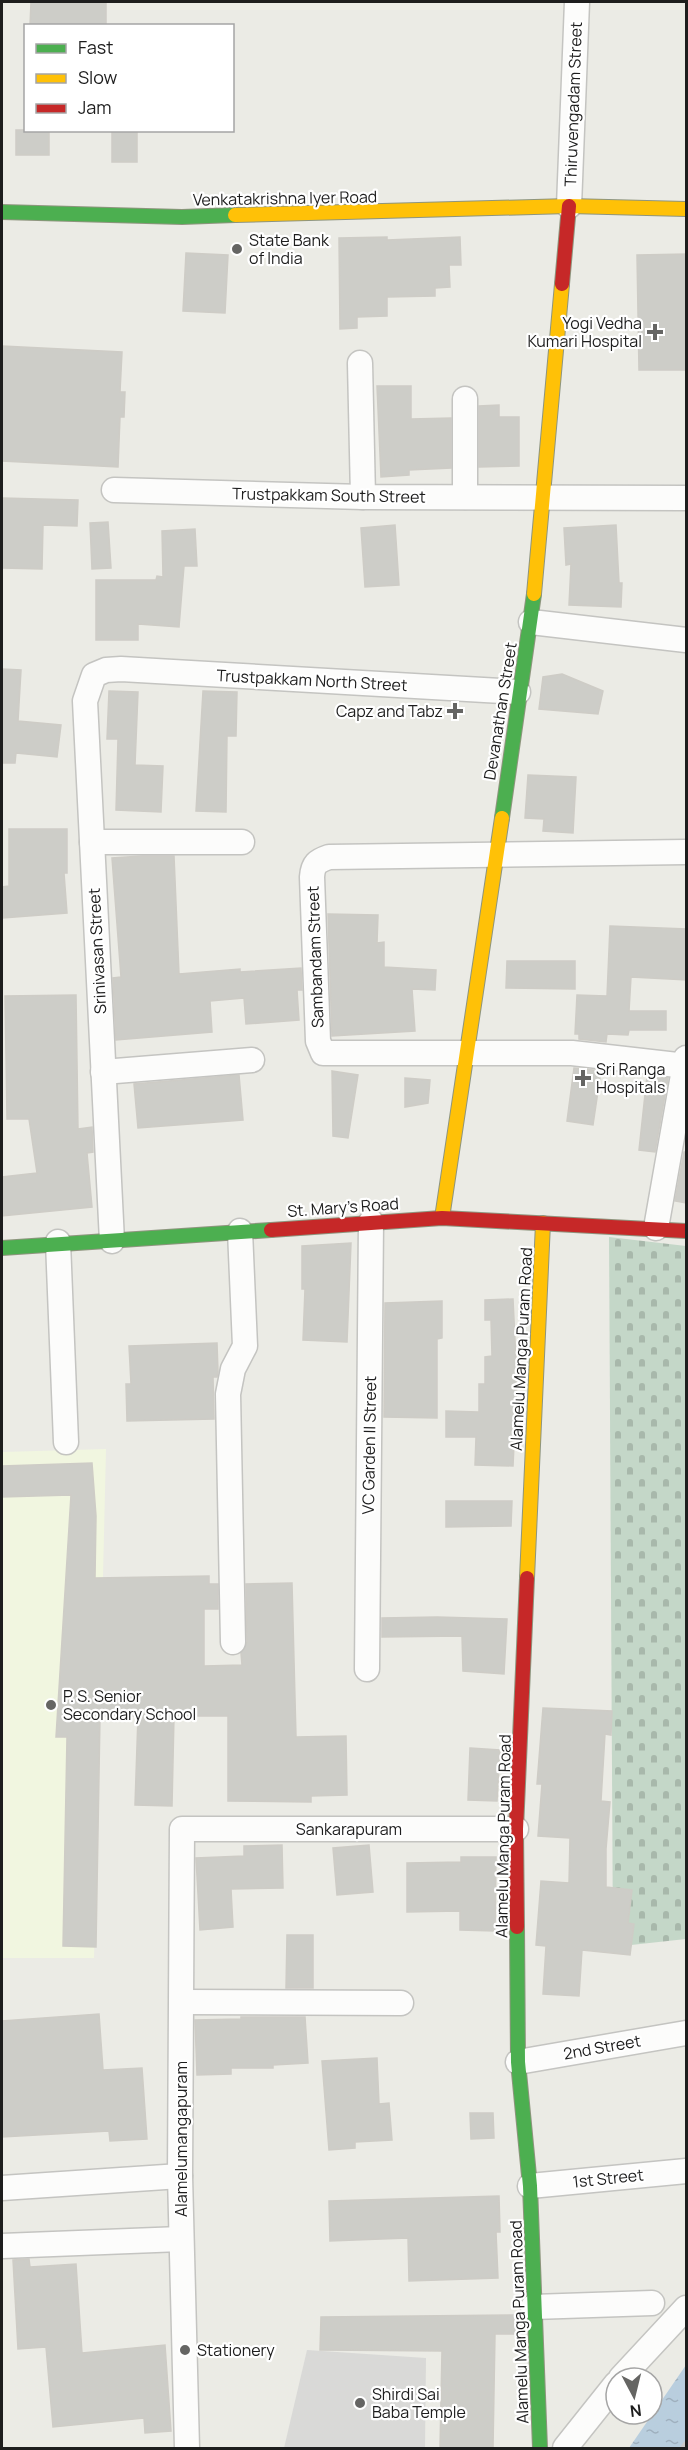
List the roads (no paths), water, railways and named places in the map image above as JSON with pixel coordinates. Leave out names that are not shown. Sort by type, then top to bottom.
[{"type":"main road","name":"Venkatakrishna Iyer Road","points":[[2,212],[236,216],[569,206],[687,209]]},
{"type":"main road","name":"Devanathan Street","points":[[442,1218],[531,622],[569,206]]},
{"type":"main road","name":"St. Mary's Road","points":[[2,1248],[58,1242],[112,1241],[442,1218],[687,1231]]},
{"type":"main road","name":"Alamelu Manga Puram Road","points":[[540,2448],[530,2186],[518,2062],[516,1829],[543,1223]]},
{"type":"street","name":"Thiruvengadam Street","points":[[569,206],[577,2]]},
{"type":"street","points":[[360,363],[363,497]]},
{"type":"street","points":[[465,399],[465,497]]},
{"type":"street","name":"Trustpakkam South Street","points":[[114,490],[363,497],[687,498]]},
{"type":"street","points":[[531,622],[687,640]]},
{"type":"street","name":"Trustpakkam North Street","points":[[106,670],[519,692]]},
{"type":"street","name":"Srinivasan Street","points":[[106,670],[94,675],[85,701],[112,1241]]},
{"type":"street","points":[[92,842],[242,842]]},
{"type":"street","points":[[495,856],[687,852]]},
{"type":"street","name":"Sambandam Street","points":[[466,1053],[323,1053],[318,1041],[313,866],[318,861],[329,857],[495,856]]},
{"type":"street","points":[[466,1053],[572,1053],[686,1063],[656,1228]]},
{"type":"street","points":[[103,1072],[252,1060]]},
{"type":"street","name":"VC Garden II Street","points":[[367,1669],[371,1222]]},
{"type":"street","points":[[233,1642],[228,1394],[233,1369],[245,1346],[240,1231]]},
{"type":"street","points":[[58,1242],[66,1442]]},
{"type":"street","name":"Sankarapuram","points":[[182,1829],[516,1829]]},
{"type":"street","name":"Alamelumangapuram","points":[[182,1829],[180,2176],[187,2448]]},
{"type":"street","points":[[182,2002],[401,2003]]},
{"type":"street","name":"2nd Street","points":[[518,2062],[687,2033]]},
{"type":"street","name":"1st Street","points":[[530,2186],[687,2170]]},
{"type":"street","points":[[2,2188],[180,2176]]},
{"type":"street","points":[[2,2246],[181,2239]]},
{"type":"street","points":[[533,2307],[652,2303]]},
{"type":"street","points":[[632,2366],[687,2308]]},
{"type":"street","points":[[566,2448],[604,2399]]},
{"type":"water","points":[[686,2365],[686,2448],[629,2448],[644,2426],[664,2426],[664,2397]]},
{"type":"railway","points":[[682,2448],[686,2443]]},
{"type":"place","name":"State Bank of India","points":[[237,249]]},
{"type":"place","name":"Yogi Vedha Kumari Hospital","points":[[655,332]]},
{"type":"place","name":"Capz and Tabz","points":[[455,711]]},
{"type":"place","name":"Sri Ranga Hospitals","points":[[583,1078]]},
{"type":"place","name":"P. S. Senior Secondary School","points":[[51,1705]]},
{"type":"place","name":"Stationery","points":[[185,2350]]},
{"type":"place","name":"Shirdi Sai Baba Temple","points":[[360,2403]]}]
